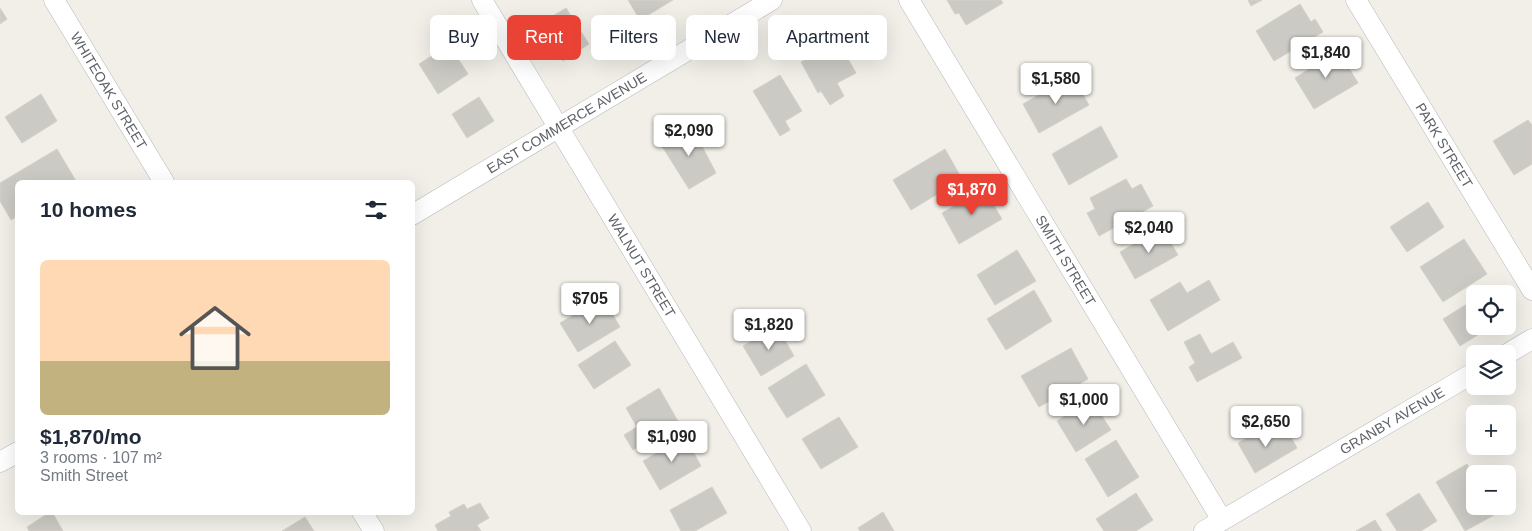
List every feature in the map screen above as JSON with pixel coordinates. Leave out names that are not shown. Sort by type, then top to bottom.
[{"type":"street","name":"WHITEOAK STREET","points":[[54,0],[163,180]]},
{"type":"street","name":"WALNUT STREET","points":[[482,0],[801,531]]},
{"type":"street","name":"EAST COMMERCE AVENUE","points":[[415,214],[772,0]]},
{"type":"street","name":"SMITH STREET","points":[[910,0],[1222,520]]},
{"type":"street","name":"PARK STREET","points":[[1356,0],[1532,290]]},
{"type":"street","points":[[1516,349],[1532,339]]},
{"type":"street","name":"GRANBY AVENUE","points":[[1204,531],[1466,377]]},
{"type":"street","points":[[0,462],[15,454]]},
{"type":"street","points":[[364,515],[374,531]]},
{"type":"building","points":[[628,0],[673,0],[648,15],[637,15]]},
{"type":"building","points":[[947,0],[1001,0],[1003,3],[966,25],[959,13],[955,14]]},
{"type":"building","points":[[1248,0],[1262,0],[1251,6]]},
{"type":"building","points":[[1300,4],[1311,22],[1315,19],[1323,32],[1274,61],[1256,31]]},
{"type":"building","points":[[0,8],[7,19],[0,24]]},
{"type":"building","points":[[566,8],[570,15],[555,15]]},
{"type":"building","points":[[581,31],[589,44],[581,49]]},
{"type":"building","points":[[1330,46],[1345,70],[1349,68],[1358,83],[1314,109],[1295,78],[1322,61],[1318,53]]},
{"type":"building","points":[[430,57],[430,60],[459,60],[468,74],[438,94],[419,64]]},
{"type":"building","points":[[805,60],[849,60],[856,73],[837,83],[844,96],[830,105],[821,91],[818,93],[801,62]]},
{"type":"building","points":[[780,75],[802,111],[785,121],[790,130],[780,136],[753,91]]},
{"type":"building","points":[[1072,76],[1089,105],[1039,133],[1023,104]]},
{"type":"building","points":[[41,94],[57,121],[22,143],[5,117]]},
{"type":"building","points":[[479,97],[494,121],[467,138],[452,114]]},
{"type":"building","points":[[1528,120],[1532,125],[1532,164],[1514,175],[1493,141]]},
{"type":"building","points":[[691,125],[716,173],[689,189],[660,143]]},
{"type":"building","points":[[1101,126],[1118,157],[1069,185],[1052,154]]},
{"type":"building","points":[[57,149],[75,180],[15,180],[15,218],[11,220],[0,201],[0,183]]},
{"type":"building","points":[[945,149],[962,179],[911,210],[893,180]]},
{"type":"building","points":[[1126,179],[1132,189],[1141,184],[1153,206],[1099,236],[1087,213],[1095,209],[1090,198]]},
{"type":"building","points":[[984,189],[1002,219],[959,244],[942,213]]},
{"type":"building","points":[[1428,202],[1444,227],[1407,252],[1390,227]]},
{"type":"building","points":[[1162,228],[1178,255],[1135,279],[1120,252]]},
{"type":"building","points":[[1464,239],[1487,274],[1470,285],[1466,285],[1466,287],[1443,302],[1420,267]]},
{"type":"building","points":[[1017,250],[1036,281],[995,305],[977,275]]},
{"type":"building","points":[[1209,280],[1220,300],[1168,331],[1150,300],[1180,282],[1187,293]]},
{"type":"building","points":[[1034,290],[1052,321],[1006,350],[987,319]]},
{"type":"building","points":[[603,298],[620,327],[578,352],[560,323]]},
{"type":"building","points":[[1466,305],[1466,335],[1478,335],[1460,346],[1443,319]]},
{"type":"building","points":[[777,326],[794,356],[761,376],[743,346]]},
{"type":"building","points":[[1200,334],[1211,354],[1233,342],[1242,358],[1197,382],[1189,367],[1195,363],[1184,342]]},
{"type":"building","points":[[615,341],[631,365],[594,389],[578,365]]},
{"type":"building","points":[[1071,348],[1088,379],[1039,407],[1021,376]]},
{"type":"building","points":[[806,364],[825,395],[787,418],[768,388]]},
{"type":"building","points":[[659,388],[679,423],[633,450],[624,435],[637,427],[626,408]]},
{"type":"building","points":[[1091,399],[1111,430],[1076,452],[1057,421]]},
{"type":"building","points":[[839,417],[858,447],[821,469],[802,439]]},
{"type":"building","points":[[1266,426],[1273,438],[1287,430],[1297,448],[1255,473],[1238,443]]},
{"type":"building","points":[[685,437],[701,466],[660,490],[643,461]]},
{"type":"building","points":[[1116,440],[1139,477],[1108,497],[1085,459]]},
{"type":"building","points":[[1467,464],[1466,515],[1494,515],[1465,531],[1436,482]]},
{"type":"building","points":[[712,487],[727,513],[695,531],[681,531],[670,510]]},
{"type":"building","points":[[1136,493],[1153,520],[1136,531],[1104,531],[1096,519]]},
{"type":"building","points":[[1419,493],[1437,521],[1421,531],[1397,531],[1386,514]]},
{"type":"building","points":[[480,503],[489,518],[477,525],[481,531],[438,531],[435,525],[451,516],[449,512],[464,504],[467,509]]},
{"type":"building","points":[[883,512],[894,531],[860,531],[858,528]]},
{"type":"building","points":[[45,515],[54,515],[63,531],[29,531],[27,527]]},
{"type":"building","points":[[305,517],[314,531],[282,531]]},
{"type":"building","points":[[1375,520],[1382,531],[1356,531]]}]
